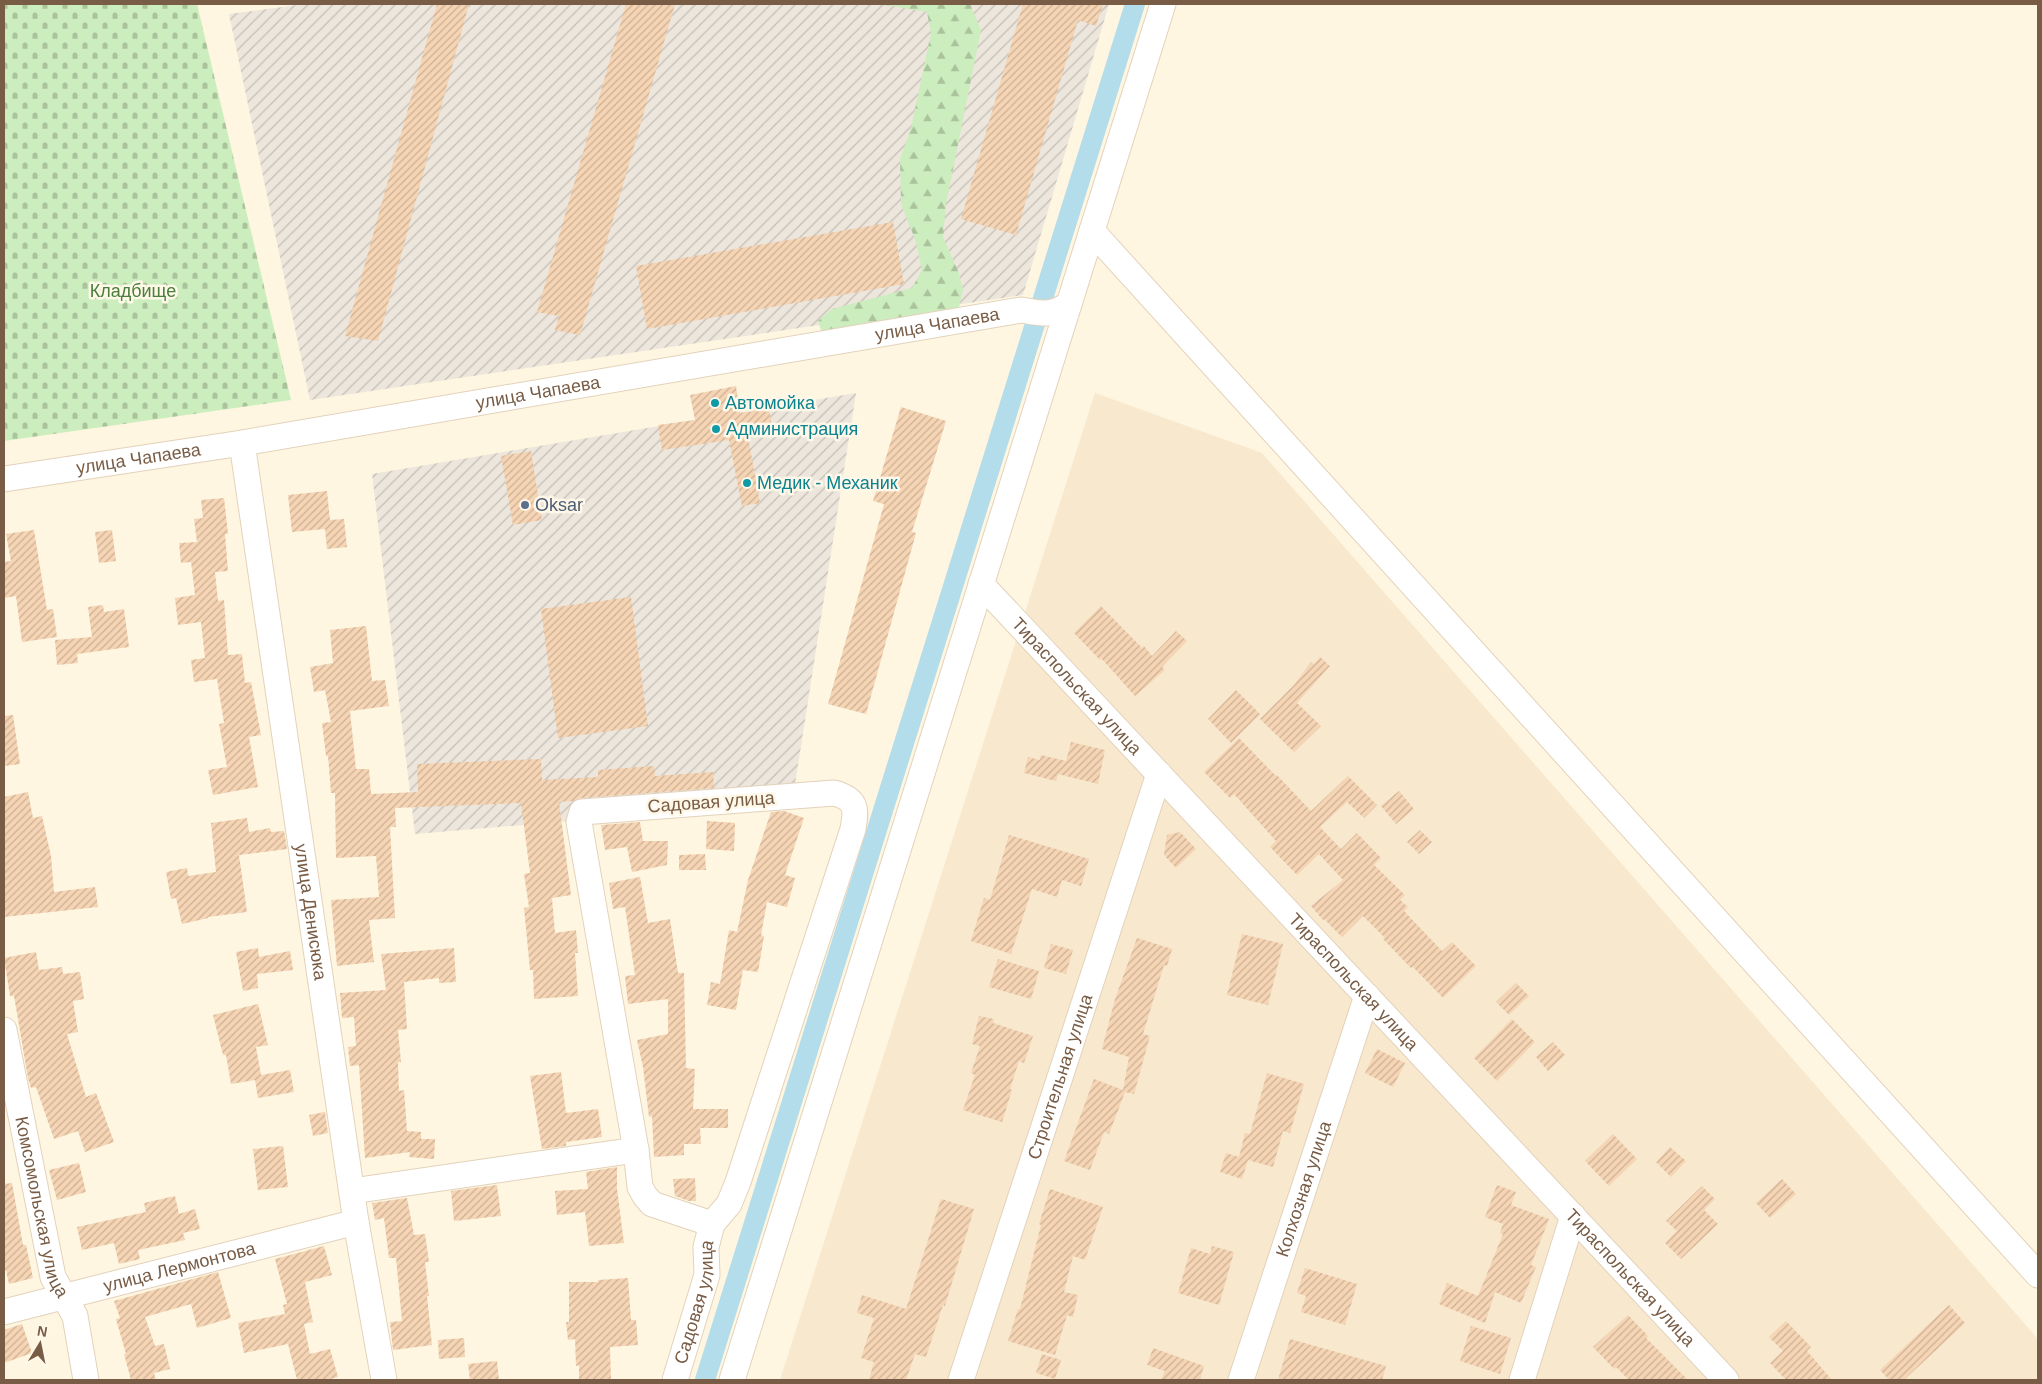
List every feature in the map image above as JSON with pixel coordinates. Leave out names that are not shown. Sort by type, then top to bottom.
[{"type":"street","points":[[732,1380],[981,584],[1058,309],[1092,231],[1163,4]]},
{"type":"street","points":[[1092,231],[2038,1275]]},
{"type":"street","name":"улица Чапаева","points":[[4,479],[242,443],[1021,310],[1058,309]]},
{"type":"street","name":"улица Денисюка","points":[[242,443],[356,1222],[384,1380]]},
{"type":"street","name":"Тираспольская улица","points":[[981,584],[1726,1380]]},
{"type":"street","name":"Строительная улица","points":[[961,1380],[1159,774]]},
{"type":"street","name":"Садовая улица","points":[[675,1380],[707,1275],[706,1247],[712,1224],[729,1204],[738,1182],[853,829],[856,814],[854,804],[846,796],[834,793],[582,812],[579,822],[636,1150],[640,1187],[652,1204],[712,1224]]},
{"type":"street","name":"Колхозная улица","points":[[1241,1380],[1367,996]]},
{"type":"street","name":"Комсомольская улица","points":[[4,1030],[53,1277],[75,1316],[86,1380]]},
{"type":"street","points":[[352,1191],[636,1150]]},
{"type":"street","points":[[1522,1380],[1573,1216]]},
{"type":"street","name":"улица Лермонтова","points":[[4,1312],[356,1222]]},
{"type":"shaded area","points":[[304,4],[1109,4],[1023,295],[310,400],[229,14]]},
{"type":"shaded area","name":"Автомойка","points":[[856,393],[793,797],[583,820],[415,834],[372,474]]},
{"type":"shaded area","points":[[1095,393],[1262,453],[2038,1339],[2038,1380],[780,1380]]},
{"type":"green space","name":"Кладбище","points":[[4,4],[197,4],[291,400],[4,441]]},
{"type":"green space","points":[[879,4],[970,4],[981,30],[946,204],[943,237],[958,271],[963,289],[958,312],[823,337],[818,321],[832,309],[912,288],[922,270],[916,242],[901,204],[900,159],[911,128],[931,33],[927,12]]},
{"type":"building","points":[[437,4],[469,4],[378,341],[345,336]]},
{"type":"building","points":[[626,4],[675,4],[580,335],[555,330],[559,316],[537,312]]},
{"type":"building","points":[[1023,4],[1103,4],[1096,26],[1078,20],[1016,235],[961,219]]},
{"type":"building","points":[[893,222],[904,284],[647,329],[636,266]]},
{"type":"building","points":[[736,386],[740,413],[769,408],[773,433],[748,437],[760,503],[742,506],[729,440],[662,450],[658,425],[695,420],[690,395]]},
{"type":"building","points":[[901,407],[946,421],[912,532],[916,533],[866,714],[828,704],[884,504],[873,501]]},
{"type":"building","points":[[531,451],[542,520],[513,525],[501,456]]},
{"type":"building","points":[[327,491],[330,520],[344,519],[347,547],[327,549],[325,529],[292,532],[288,495]]},
{"type":"building","points":[[224,498],[228,534],[225,534],[228,571],[215,572],[218,601],[224,600],[228,655],[242,654],[245,683],[251,682],[261,735],[249,737],[258,787],[213,795],[208,770],[227,767],[219,724],[224,723],[217,679],[194,682],[191,660],[205,658],[201,622],[178,625],[175,598],[195,595],[191,562],[181,563],[179,543],[197,542],[194,519],[203,518],[201,500]]},
{"type":"building","points":[[34,530],[47,610],[53,609],[57,637],[22,642],[16,596],[4,598],[4,562],[11,561],[6,534]]},
{"type":"building","points":[[112,530],[116,561],[99,563],[95,532]]},
{"type":"building","points":[[631,597],[648,726],[558,738],[541,609]]},
{"type":"building","points":[[103,605],[104,612],[124,609],[129,647],[77,654],[78,663],[57,665],[55,640],[92,637],[88,607]]},
{"type":"building","points":[[1101,606],[1142,648],[1144,646],[1152,656],[1176,631],[1187,641],[1162,667],[1165,670],[1135,696],[1101,658],[1100,660],[1074,633]]},
{"type":"building","points":[[366,626],[372,681],[385,680],[389,706],[350,711],[356,769],[369,769],[371,794],[418,792],[417,764],[541,759],[542,780],[598,777],[598,770],[654,766],[655,776],[713,772],[714,788],[581,798],[573,801],[559,802],[571,895],[552,898],[555,933],[576,930],[578,953],[575,953],[578,996],[534,999],[533,970],[530,970],[524,908],[529,907],[524,874],[530,873],[521,803],[395,808],[396,827],[390,827],[395,918],[369,920],[374,962],[337,966],[331,900],[379,897],[376,856],[336,858],[335,793],[331,793],[328,756],[326,756],[322,723],[331,722],[325,690],[314,692],[310,667],[333,663],[330,630]]},
{"type":"building","points":[[1320,657],[1330,666],[1297,703],[1321,726],[1294,752],[1260,719],[1294,685],[1311,662],[1314,664]]},
{"type":"building","points":[[1236,690],[1260,714],[1231,743],[1208,719]]},
{"type":"building","points":[[13,715],[20,764],[4,766],[4,716]]},
{"type":"building","points":[[1239,738],[1311,811],[1348,776],[1377,805],[1364,818],[1347,802],[1320,827],[1341,849],[1357,833],[1381,858],[1374,865],[1405,895],[1400,900],[1408,907],[1404,911],[1442,951],[1452,942],[1476,966],[1443,998],[1413,967],[1411,968],[1363,916],[1342,937],[1323,920],[1311,906],[1343,880],[1319,854],[1297,875],[1270,847],[1276,841],[1234,794],[1230,798],[1204,772]]},
{"type":"building","points":[[1071,742],[1105,750],[1098,784],[1058,774],[1056,781],[1024,773],[1028,757],[1040,760],[1041,755],[1066,761]]},
{"type":"building","points":[[1399,791],[1414,809],[1396,824],[1381,806]]},
{"type":"building","points":[[28,792],[33,818],[42,816],[51,856],[54,892],[95,887],[98,907],[4,917],[4,797]]},
{"type":"building","points":[[784,811],[804,818],[785,875],[795,878],[787,907],[767,902],[761,935],[764,936],[758,972],[743,970],[736,1010],[707,1005],[711,982],[720,984],[729,930],[737,932],[748,880],[771,812]]},
{"type":"building","points":[[247,818],[249,832],[270,828],[271,832],[284,831],[287,849],[239,855],[247,912],[208,917],[182,924],[176,898],[171,899],[166,872],[187,868],[188,876],[216,872],[211,823]]},
{"type":"building","points":[[707,821],[735,823],[734,851],[706,849]]},
{"type":"building","points":[[640,822],[643,841],[668,841],[667,865],[632,872],[627,847],[605,850],[601,825]]},
{"type":"building","points":[[1420,830],[1432,842],[1419,854],[1407,842]]},
{"type":"building","points":[[1180,832],[1196,849],[1176,868],[1164,855],[1167,835]]},
{"type":"building","points":[[1009,835],[1089,859],[1081,886],[1062,880],[1057,897],[1032,889],[1011,954],[971,941],[984,898],[990,900]]},
{"type":"building","points":[[705,854],[706,870],[679,870],[679,855]]},
{"type":"building","points":[[640,877],[648,923],[670,919],[678,973],[684,973],[686,1068],[695,1069],[693,1109],[728,1109],[728,1128],[700,1128],[701,1144],[684,1144],[684,1155],[654,1157],[652,1116],[649,1117],[643,1067],[637,1040],[668,1034],[668,999],[628,1004],[625,976],[635,975],[625,907],[613,909],[609,883]]},
{"type":"building","points":[[1242,934],[1283,944],[1268,1005],[1227,995]]},
{"type":"building","points":[[1137,938],[1172,949],[1167,966],[1164,965],[1143,1034],[1150,1036],[1134,1094],[1125,1092],[1109,1134],[1104,1132],[1090,1170],[1064,1161],[1094,1079],[1123,1090],[1129,1057],[1102,1049],[1115,999]]},
{"type":"building","points":[[1051,944],[1073,950],[1066,974],[1044,968]]},
{"type":"building","points":[[258,948],[259,957],[290,951],[293,970],[257,974],[258,988],[243,991],[236,952]]},
{"type":"building","points":[[454,948],[456,982],[439,983],[439,978],[404,982],[407,1029],[398,1030],[401,1062],[398,1062],[399,1091],[404,1090],[407,1131],[421,1132],[421,1139],[435,1139],[434,1159],[409,1157],[410,1152],[365,1158],[359,1065],[350,1066],[348,1047],[356,1046],[354,1017],[342,1018],[340,993],[386,990],[381,954]]},
{"type":"building","points":[[36,952],[39,970],[62,967],[63,974],[80,972],[84,999],[73,1001],[78,1032],[67,1034],[86,1097],[96,1093],[114,1142],[85,1152],[78,1131],[54,1139],[36,1087],[31,1088],[28,1078],[14,996],[10,996],[4,958]]},
{"type":"building","points":[[998,959],[1039,971],[1031,999],[989,987]]},
{"type":"building","points":[[1516,983],[1529,996],[1509,1015],[1496,1002]]},
{"type":"building","points":[[258,1004],[268,1045],[256,1047],[261,1075],[290,1070],[294,1092],[258,1098],[255,1080],[231,1084],[226,1055],[223,1055],[213,1015]]},
{"type":"building","points":[[979,1016],[994,1019],[993,1023],[1033,1036],[1024,1063],[1019,1061],[1002,1122],[963,1110],[975,1075],[971,1073],[980,1046],[972,1044]]},
{"type":"building","points":[[1512,1019],[1535,1042],[1497,1081],[1474,1058]]},
{"type":"building","points":[[1553,1042],[1565,1055],[1548,1071],[1536,1057]]},
{"type":"building","points":[[1377,1049],[1405,1063],[1393,1087],[1365,1073]]},
{"type":"building","points":[[561,1072],[566,1113],[598,1109],[602,1137],[566,1142],[566,1146],[542,1149],[530,1076]]},
{"type":"building","points":[[1267,1073],[1304,1084],[1290,1133],[1283,1131],[1273,1167],[1248,1160],[1242,1179],[1220,1172],[1226,1153],[1239,1157],[1245,1133],[1250,1134]]},
{"type":"building","points":[[325,1112],[328,1133],[313,1136],[309,1115]]},
{"type":"building","points":[[1613,1134],[1637,1159],[1609,1186],[1585,1161]]},
{"type":"building","points":[[283,1146],[288,1187],[258,1190],[253,1149]]},
{"type":"building","points":[[1670,1147],[1686,1161],[1671,1177],[1656,1162]]},
{"type":"building","points":[[79,1163],[86,1192],[57,1200],[49,1170]]},
{"type":"building","points":[[617,1167],[617,1189],[624,1243],[589,1246],[585,1212],[557,1215],[555,1191],[588,1189],[586,1172]]},
{"type":"building","points":[[695,1178],[696,1201],[689,1201],[675,1196],[673,1179]]},
{"type":"building","points":[[1782,1179],[1796,1194],[1770,1218],[1756,1203]]},
{"type":"building","points":[[12,1183],[23,1245],[26,1245],[33,1278],[9,1284],[6,1270],[4,1271],[4,1184]]},
{"type":"building","points":[[497,1185],[501,1216],[454,1221],[451,1191]]},
{"type":"building","points":[[1497,1185],[1516,1192],[1511,1205],[1549,1219],[1531,1265],[1536,1267],[1521,1303],[1495,1292],[1485,1323],[1439,1304],[1447,1283],[1478,1296],[1503,1234],[1500,1233],[1503,1224],[1485,1217]]},
{"type":"building","points":[[1702,1186],[1715,1199],[1704,1210],[1718,1224],[1681,1259],[1665,1243],[1677,1231],[1666,1221]]},
{"type":"building","points":[[1050,1189],[1103,1207],[1085,1260],[1073,1256],[1064,1292],[1078,1295],[1073,1317],[1067,1315],[1055,1355],[1008,1341],[1018,1309],[1020,1309],[1041,1225],[1039,1224]]},
{"type":"building","points":[[175,1196],[179,1214],[195,1209],[200,1229],[183,1233],[185,1240],[138,1250],[140,1259],[119,1264],[114,1243],[82,1250],[77,1227],[146,1212],[144,1203]]},
{"type":"building","points":[[407,1198],[414,1235],[425,1234],[429,1262],[425,1262],[432,1345],[393,1350],[390,1322],[402,1321],[396,1258],[389,1258],[384,1218],[375,1220],[372,1203]]},
{"type":"building","points":[[941,1199],[974,1209],[945,1306],[943,1305],[926,1357],[915,1354],[906,1380],[869,1380],[874,1362],[861,1358],[874,1318],[857,1313],[862,1295],[906,1309]]},
{"type":"building","points":[[324,1246],[332,1275],[305,1282],[313,1322],[304,1324],[310,1354],[330,1349],[338,1377],[326,1380],[297,1380],[288,1344],[244,1353],[238,1323],[285,1314],[283,1305],[287,1304],[275,1259]]},
{"type":"building","points":[[1212,1246],[1234,1252],[1219,1305],[1178,1293],[1191,1248],[1210,1254]]},
{"type":"building","points":[[1305,1268],[1357,1284],[1345,1325],[1301,1312],[1306,1296],[1297,1293]]},
{"type":"building","points":[[218,1272],[231,1318],[197,1328],[191,1304],[145,1317],[155,1346],[164,1344],[170,1369],[154,1373],[156,1380],[131,1380],[116,1319],[120,1318],[114,1301]]},
{"type":"building","points":[[628,1278],[631,1320],[636,1320],[638,1345],[610,1347],[611,1380],[579,1380],[579,1365],[576,1366],[575,1339],[568,1340],[566,1322],[569,1322],[569,1282],[598,1282],[598,1280]]},
{"type":"building","points":[[1949,1305],[1965,1323],[1904,1380],[1889,1380],[1880,1370]]},
{"type":"building","points":[[1628,1315],[1648,1336],[1646,1338],[1688,1380],[1629,1380],[1616,1367],[1614,1369],[1593,1347]]},
{"type":"building","points":[[1786,1321],[1811,1347],[1807,1351],[1832,1380],[1786,1380],[1770,1363],[1783,1351],[1769,1337]]},
{"type":"building","points":[[22,1324],[32,1353],[4,1363],[4,1330]]},
{"type":"building","points":[[1471,1326],[1511,1338],[1500,1374],[1460,1361]]},
{"type":"building","points":[[464,1338],[465,1357],[439,1359],[438,1340]]},
{"type":"building","points":[[1290,1339],[1386,1366],[1382,1380],[1278,1380]]},
{"type":"building","points":[[1153,1348],[1204,1366],[1200,1380],[1161,1380],[1165,1371],[1147,1365]]},
{"type":"building","points":[[1042,1354],[1061,1360],[1055,1379],[1036,1373]]},
{"type":"building","points":[[497,1361],[499,1380],[470,1380],[468,1364]]},
{"type":"waterway","points":[[705,1380],[1135,4]]},
{"type":"place","name":"Автомойка","points":[[715,403]]},
{"type":"place","name":"Администрация","points":[[716,429]]},
{"type":"place","name":"Медик - Механик","points":[[747,483]]},
{"type":"place","name":"Oksar","points":[[525,505]]}]
